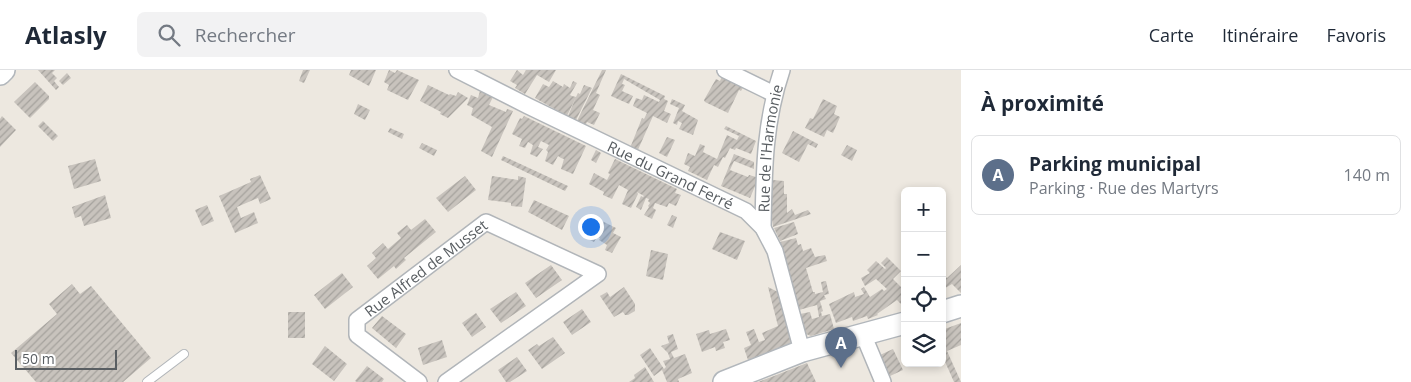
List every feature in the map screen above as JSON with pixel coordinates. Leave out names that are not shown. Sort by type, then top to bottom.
[{"type":"street","points":[[0,74],[4,70]]},
{"type":"street","name":"Rue du Grand Ferré","points":[[457,70],[746,211],[763,228],[775,251],[802,351]]},
{"type":"street","points":[[725,70],[774,94]]},
{"type":"street","name":"Rue de l'Harmonie","points":[[763,228],[764,155],[774,94],[782,70]]},
{"type":"street","name":"Rue Alfred de Musset","points":[[419,382],[358,335],[358,320],[486,222],[598,274],[446,382]]},
{"type":"street","points":[[946,311],[961,306]]},
{"type":"street","points":[[724,382],[802,351],[901,324]]},
{"type":"street","points":[[863,334],[883,382]]},
{"type":"lane","points":[[147,382],[184,354]]},
{"type":"building","points":[[38,70],[55,70],[52,73],[57,78],[54,81],[59,87],[56,90]]},
{"type":"building","points":[[303,70],[310,70],[304,83],[299,81]]},
{"type":"building","points":[[351,70],[376,70],[369,86],[349,75]]},
{"type":"building","points":[[389,70],[395,73],[397,70],[419,80],[408,100],[387,90],[389,85],[384,82]]},
{"type":"building","points":[[517,70],[523,75],[526,70],[556,70],[549,82],[537,75],[525,94],[515,88],[517,85],[510,81]]},
{"type":"building","points":[[602,70],[606,70],[596,93],[600,95],[593,110],[600,113],[594,125],[587,122],[585,126],[576,123]]},
{"type":"building","points":[[67,73],[71,78],[63,85],[59,81]]},
{"type":"building","points":[[621,74],[665,96],[664,99],[668,101],[664,111],[671,114],[667,123],[653,116],[637,152],[630,148],[642,118],[644,119],[647,113],[633,106],[636,98],[642,100],[644,95],[659,102],[660,100],[624,79],[622,84],[625,85],[622,91],[633,96],[629,104],[611,96]]},
{"type":"building","points":[[723,74],[745,84],[741,91],[739,90],[728,113],[704,100],[716,79],[720,81]]},
{"type":"building","points":[[553,81],[563,87],[564,84],[570,88],[573,81],[577,83],[570,95],[576,97],[567,116],[535,98],[543,84],[549,87]]},
{"type":"building","points":[[35,82],[49,96],[49,99],[30,118],[14,102]]},
{"type":"building","points":[[428,85],[449,95],[456,96],[458,92],[468,98],[448,118],[420,101]]},
{"type":"building","points":[[584,85],[592,88],[576,120],[568,116],[578,93],[580,94]]},
{"type":"building","points":[[480,91],[493,97],[489,105],[506,112],[507,109],[513,111],[492,157],[481,151],[492,127],[471,115],[473,108],[467,105],[471,95],[478,98]]},
{"type":"building","points":[[672,99],[685,105],[682,111],[698,120],[693,135],[679,129],[682,123],[678,121],[677,125],[673,123],[679,108],[670,104]]},
{"type":"building","points":[[823,99],[837,106],[834,114],[840,117],[833,133],[827,130],[824,137],[805,128],[810,118],[813,119]]},
{"type":"building","points":[[358,104],[370,110],[365,120],[354,114]]},
{"type":"building","points":[[2,116],[16,130],[0,147],[0,119]]},
{"type":"building","points":[[524,116],[586,146],[573,174],[561,169],[564,159],[558,156],[553,165],[545,161],[548,152],[546,150],[549,145],[541,141],[538,147],[543,149],[537,157],[530,154],[533,145],[528,142],[525,148],[519,146],[522,139],[512,134],[520,118],[522,119]]},
{"type":"building","points":[[43,121],[58,136],[53,141],[38,126]]},
{"type":"building","points":[[726,126],[756,141],[751,154],[736,148],[735,150],[730,148],[718,167],[714,165],[707,180],[688,171],[690,167],[684,164],[688,153],[695,156],[700,144],[705,146],[703,152],[717,159],[727,135],[737,140],[739,136],[724,129]]},
{"type":"building","points":[[390,128],[404,134],[402,139],[388,132]]},
{"type":"building","points":[[793,131],[818,144],[816,148],[808,144],[799,162],[782,153]]},
{"type":"building","points":[[667,137],[675,140],[667,157],[659,153]]},
{"type":"building","points":[[422,143],[437,150],[434,156],[419,148]]},
{"type":"building","points":[[847,145],[857,150],[852,161],[841,155]]},
{"type":"building","points":[[596,150],[601,153],[596,163],[591,160]]},
{"type":"building","points":[[734,154],[754,162],[754,169],[734,161],[730,170],[748,177],[749,175],[756,177],[756,184],[750,198],[721,186]]},
{"type":"building","points":[[503,156],[568,186],[565,191],[501,160]]},
{"type":"building","points":[[95,159],[101,181],[74,189],[68,166]]},
{"type":"building","points":[[615,159],[677,189],[675,193],[681,195],[676,206],[669,203],[667,207],[655,203],[653,208],[656,210],[652,219],[644,215],[649,207],[649,199],[646,198],[641,210],[636,207],[641,196],[644,196],[637,192],[638,194],[631,208],[622,204],[628,190],[619,185],[612,199],[603,195],[604,192],[589,184],[594,173],[607,180],[610,174],[608,173]]},
{"type":"building","points":[[260,175],[271,199],[260,204],[258,198],[237,207],[241,218],[254,212],[258,223],[235,233],[219,196],[251,182],[250,179]]},
{"type":"building","points":[[465,176],[476,190],[448,212],[436,198]]},
{"type":"building","points":[[492,176],[518,180],[518,176],[526,178],[522,207],[511,206],[511,203],[488,200]]},
{"type":"building","points":[[773,180],[784,181],[784,194],[787,194],[787,213],[792,209],[795,215],[808,210],[811,214],[773,227],[771,210]]},
{"type":"building","points":[[105,195],[111,218],[84,226],[81,216],[75,218],[72,207]]},
{"type":"building","points":[[534,200],[569,216],[562,230],[528,212]]},
{"type":"building","points":[[207,205],[214,221],[202,226],[195,210]]},
{"type":"building","points":[[672,215],[677,217],[673,228],[667,225]]},
{"type":"building","points":[[594,217],[616,228],[613,233],[621,237],[612,253],[605,250],[607,245],[599,240],[600,238],[597,237],[594,242],[584,237]]},
{"type":"building","points":[[425,219],[436,232],[404,258],[406,260],[396,269],[394,266],[378,279],[367,266],[376,258],[372,253],[383,243],[388,249],[401,238],[397,233],[407,225],[411,230]]},
{"type":"building","points":[[794,222],[798,234],[780,241],[774,228]]},
{"type":"building","points":[[720,232],[745,241],[737,260],[712,249]]},
{"type":"building","points":[[796,238],[798,245],[801,244],[803,251],[811,248],[815,257],[825,255],[827,261],[806,268],[815,294],[823,292],[821,282],[826,281],[829,294],[824,295],[826,299],[820,301],[823,311],[821,312],[822,316],[830,314],[834,329],[811,336],[806,334],[800,314],[810,312],[812,319],[819,317],[817,305],[799,310],[780,242]]},
{"type":"building","points":[[651,250],[668,254],[663,280],[646,276]]},
{"type":"building","points":[[887,257],[901,271],[893,279],[901,287],[901,304],[897,300],[878,315],[868,319],[867,316],[853,321],[852,317],[836,323],[829,304],[854,292],[855,297],[864,294],[861,289],[864,287],[870,297],[882,289],[884,291],[887,289],[876,279],[865,286],[861,278],[870,273],[867,270],[876,261],[885,269],[881,263]]},
{"type":"building","points":[[551,265],[562,280],[536,298],[525,283]]},
{"type":"building","points":[[961,265],[961,293],[952,284],[946,288],[947,278]]},
{"type":"building","points":[[342,273],[353,287],[325,309],[314,295]]},
{"type":"building","points":[[72,284],[80,294],[91,286],[151,358],[123,382],[36,382],[11,353],[57,314],[49,304]]},
{"type":"building","points":[[624,287],[635,304],[635,311],[628,315],[625,315],[623,312],[614,317],[600,296],[607,292],[610,297]]},
{"type":"building","points":[[768,287],[780,293],[792,339],[790,344],[748,360],[744,348],[751,345],[746,332],[754,329],[759,342],[765,340],[762,333],[778,326]]},
{"type":"building","points":[[516,292],[526,306],[501,323],[490,309]]},
{"type":"building","points":[[582,309],[591,322],[572,335],[563,322]]},
{"type":"building","points":[[288,312],[305,312],[305,338],[288,338]]},
{"type":"building","points":[[476,313],[486,327],[472,337],[462,323]]},
{"type":"building","points":[[382,316],[406,334],[396,348],[372,328]]},
{"type":"building","points":[[961,323],[961,345],[947,351],[961,382],[954,382],[946,364],[946,329]]},
{"type":"building","points":[[726,329],[730,340],[723,342],[725,348],[716,351],[715,347],[702,352],[696,334],[709,330],[710,334]]},
{"type":"building","points":[[673,334],[678,349],[671,352],[674,358],[685,354],[692,373],[678,379],[679,382],[667,382],[662,370],[654,376],[640,355],[650,348],[664,369],[666,367],[663,361],[670,359],[668,353],[661,346],[669,343],[667,336]]},
{"type":"building","points":[[553,337],[565,353],[542,369],[528,350],[537,344],[539,346]]},
{"type":"building","points":[[442,340],[447,357],[423,365],[418,348]]},
{"type":"building","points":[[325,346],[347,364],[334,381],[312,364]]},
{"type":"building","points":[[893,349],[903,370],[890,376],[880,355]]},
{"type":"building","points":[[517,357],[527,371],[510,382],[506,382],[498,370]]},
{"type":"building","points":[[807,363],[816,382],[758,382],[774,376]]},
{"type":"building","points":[[367,366],[384,379],[382,382],[355,381]]},
{"type":"building","points":[[645,367],[654,382],[629,382],[635,378],[634,375]]},
{"type":"place","name":"Parking municipal","points":[[841,368]]}]
